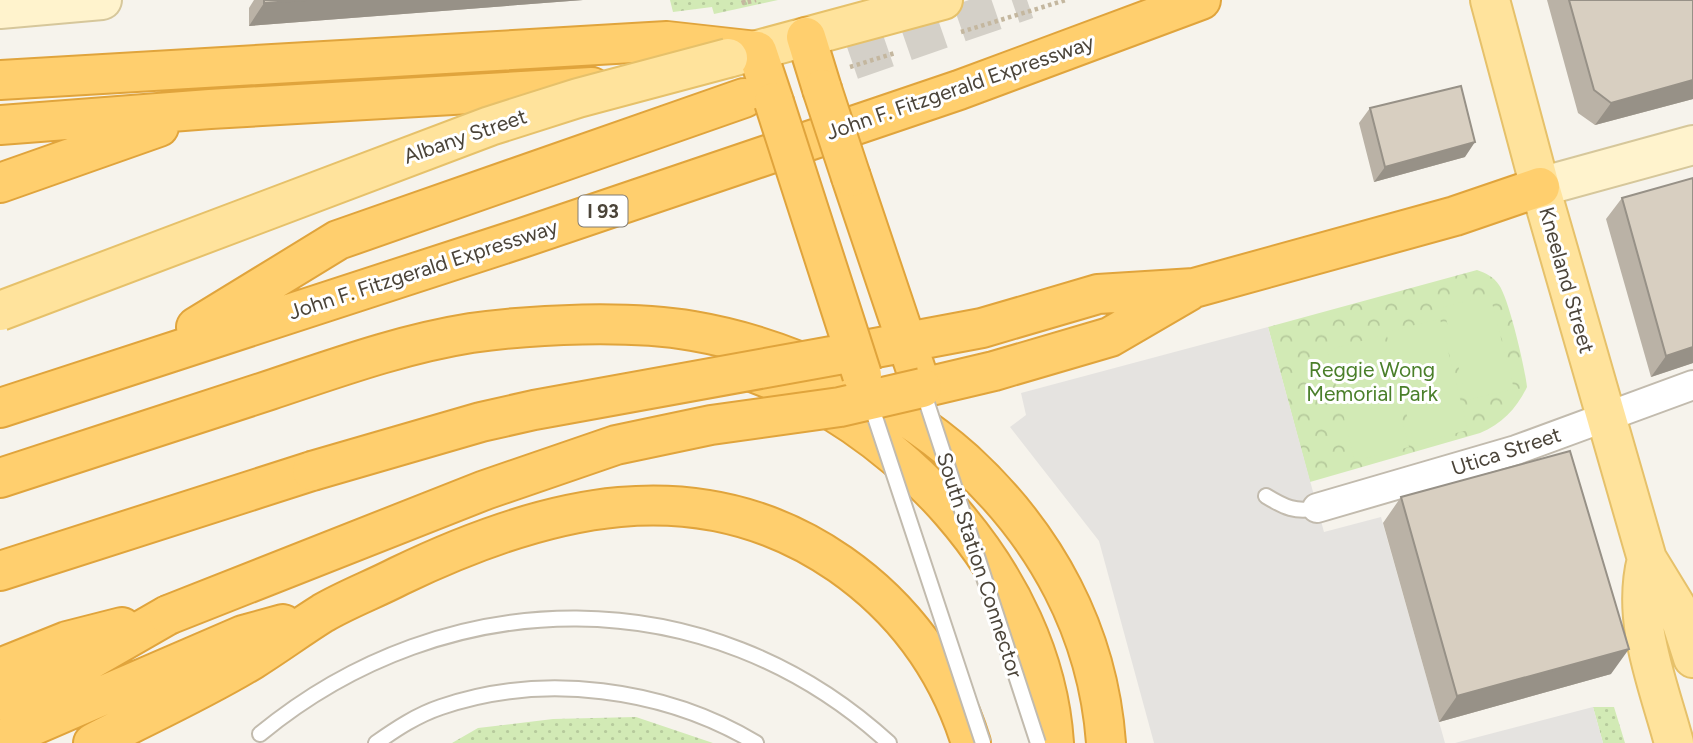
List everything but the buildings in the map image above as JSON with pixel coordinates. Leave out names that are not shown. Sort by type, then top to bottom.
[{"type":"highway","name":"John F. Fitzgerald Expressway","points":[[0,408],[522,239],[959,90],[1201,0]]},
{"type":"highway","points":[[806,37],[922,388]]},
{"type":"highway","points":[[0,80],[667,41],[744,71],[854,352],[870,400]]},
{"type":"highway","points":[[137,363],[338,240],[744,71]]},
{"type":"highway","points":[[0,125],[210,109],[616,85],[744,71]]},
{"type":"highway","points":[[0,183],[210,109]]},
{"type":"highway","points":[[0,571],[312,471],[481,422],[609,395],[982,328],[1098,294],[1194,288],[1455,216],[1540,187]]},
{"type":"highway","points":[[0,668],[67,641],[168,615],[495,486],[582,455],[678,431],[840,407],[994,371],[1110,337],[1194,288]]},
{"type":"highway","points":[[0,478],[387,353],[471,333],[532,328],[659,327],[694,331],[780,356],[831,375],[881,401],[929,432],[969,467],[1006,504],[1035,541],[1059,579],[1078,619],[1092,661],[1102,705],[1106,743]]},
{"type":"highway","points":[[532,328],[585,331],[647,341],[727,363],[778,382],[823,405],[879,442],[962,525],[1009,591],[1037,657],[1049,705],[1054,743]]},
{"type":"highway","points":[[93,743],[243,635],[324,613],[453,550],[537,521],[610,506],[661,505],[709,510],[755,523],[805,542],[828,555],[872,588],[913,630],[930,654],[957,704],[971,743]]},
{"type":"highway","points":[[0,700],[81,665],[168,615]]},
{"type":"highway","points":[[0,740],[170,685]]},
{"type":"main road","points":[[0,9],[102,0]]},
{"type":"main road","name":"Albany Street","points":[[0,311],[490,126],[578,99],[744,71],[806,37],[943,0]]},
{"type":"main road","name":"Kneeland Street","points":[[1490,0],[1540,187],[1647,559],[1677,608],[1693,658]]},
{"type":"main road","points":[[1540,187],[1693,145]]},
{"type":"main road","name":"Kneeland Street","points":[[1647,559],[1640,589],[1642,622],[1674,743]]},
{"type":"street","name":"Utica Street","points":[[1317,508],[1516,450],[1693,385]]},
{"type":"lane","name":"South Station Connector","points":[[922,388],[1038,743]]},
{"type":"lane","points":[[870,400],[983,743]]},
{"type":"lane","points":[[1266,496],[1289,509],[1303,511],[1317,508]]},
{"type":"lane","points":[[260,734],[336,681],[396,652],[473,629],[506,622],[555,618],[626,621],[670,628],[720,641],[788,671],[854,713],[889,743]]},
{"type":"lane","points":[[376,743],[406,723],[440,707],[518,690],[556,688],[634,696],[674,707],[713,721],[756,743]]},
{"type":"path","points":[[743,0],[744,3],[756,0]]},
{"type":"green space","points":[[670,0],[778,0],[714,14],[712,7],[673,12]]},
{"type":"green space","name":"Reggie Wong Memorial Park","points":[[1477,270],[1495,280],[1507,304],[1527,387],[1519,402],[1502,420],[1480,433],[1310,482],[1268,327]]},
{"type":"green space","points":[[1490,295],[1514,389],[1467,400],[1443,307]]},
{"type":"green space","points":[[1440,319],[1468,430],[1414,444],[1386,332]]},
{"type":"green space","points":[[1381,336],[1409,447],[1355,461],[1327,350]]},
{"type":"green space","points":[[1593,707],[1614,707],[1625,743],[1603,743]]},
{"type":"green space","points":[[636,717],[713,743],[452,743],[478,728],[553,719]]},
{"type":"shaded area","points":[[1268,327],[1324,532],[1381,517],[1445,743],[1154,743],[1099,541],[1010,427],[1026,415],[1021,393]]},
{"type":"shaded area","points":[[1593,707],[1603,743],[1455,743]]},
{"type":"tunnel","points":[[744,98],[1027,0]]}]
